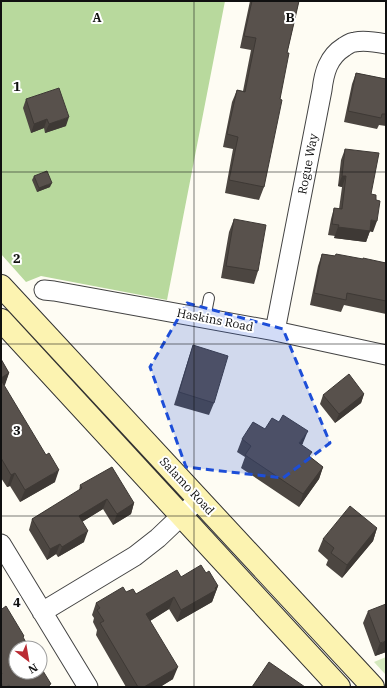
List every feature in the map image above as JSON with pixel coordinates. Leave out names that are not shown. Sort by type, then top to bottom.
[{"type":"main road","name":"Salamo Road","points":[[1,286],[373,687]]},
{"type":"main road","name":"Salamo Road","points":[[1,320],[153,487],[182,516],[339,687]]},
{"type":"street","name":"Rogue Way","points":[[275,331],[324,75],[328,62],[341,49],[353,42],[368,41],[386,44]]},
{"type":"street","name":"Haskins Road","points":[[44,290],[275,331],[386,355]]},
{"type":"street","points":[[42,612],[135,556],[158,538],[199,499]]},
{"type":"street","points":[[1,544],[88,687]]},
{"type":"lane","points":[[206,318],[209,298]]},
{"type":"highlighted area","points":[[187,303],[283,329],[330,443],[283,478],[186,467],[150,367]]},
{"type":"green space","points":[[1,1],[225,1],[167,300],[41,276],[26,282],[1,254]]},
{"type":"green space","points":[[386,657],[386,675],[374,662]]},
{"type":"building","points":[[252,1],[299,1],[287,53],[289,53],[280,99],[282,100],[264,187],[229,180],[238,137],[227,134],[237,90],[245,92],[256,38],[244,36]]},
{"type":"building","points":[[356,73],[386,79],[386,114],[382,114],[381,118],[348,111]]},
{"type":"building","points":[[59,88],[69,117],[49,124],[47,119],[34,124],[26,99]]},
{"type":"building","points":[[345,149],[379,153],[371,194],[376,195],[376,200],[380,201],[377,221],[371,220],[370,231],[338,227],[339,225],[332,224],[334,208],[342,209],[346,176],[342,176]]},
{"type":"building","points":[[47,171],[52,183],[39,188],[34,176]]},
{"type":"building","points":[[234,219],[266,225],[258,271],[226,266]]},
{"type":"building","points":[[322,254],[335,256],[336,254],[386,263],[386,301],[347,293],[346,300],[314,293]]},
{"type":"building","points":[[193,345],[228,356],[214,403],[179,392]]},
{"type":"building","points":[[1,359],[9,373],[1,378]]},
{"type":"building","points":[[349,374],[364,394],[339,414],[323,395]]},
{"type":"building","points":[[1,380],[46,455],[49,453],[59,470],[25,490],[15,473],[11,475],[1,458]]},
{"type":"building","points":[[283,415],[308,431],[299,443],[312,452],[309,456],[323,467],[303,494],[245,455],[251,446],[242,439],[253,422],[265,429],[272,418],[279,422]]},
{"type":"building","points":[[112,467],[134,503],[117,514],[107,499],[79,516],[88,531],[62,547],[60,544],[50,549],[32,519],[82,488],[80,485]]},
{"type":"building","points":[[350,506],[377,528],[347,565],[331,553],[334,548],[323,539]]},
{"type":"building","points":[[201,565],[206,573],[209,571],[218,586],[215,588],[216,590],[181,610],[174,597],[146,614],[178,667],[144,687],[138,687],[100,623],[104,621],[97,610],[100,608],[96,603],[123,587],[126,592],[133,589],[136,594],[177,570],[181,577]]},
{"type":"building","points":[[386,604],[386,641],[380,643],[368,611]]},
{"type":"building","points":[[6,606],[24,636],[25,640],[8,640],[8,680],[48,679],[51,684],[49,685],[50,687],[10,687],[9,685],[3,687],[1,683],[1,607],[2,609]]},
{"type":"building","points":[[269,662],[305,687],[252,687]]}]
